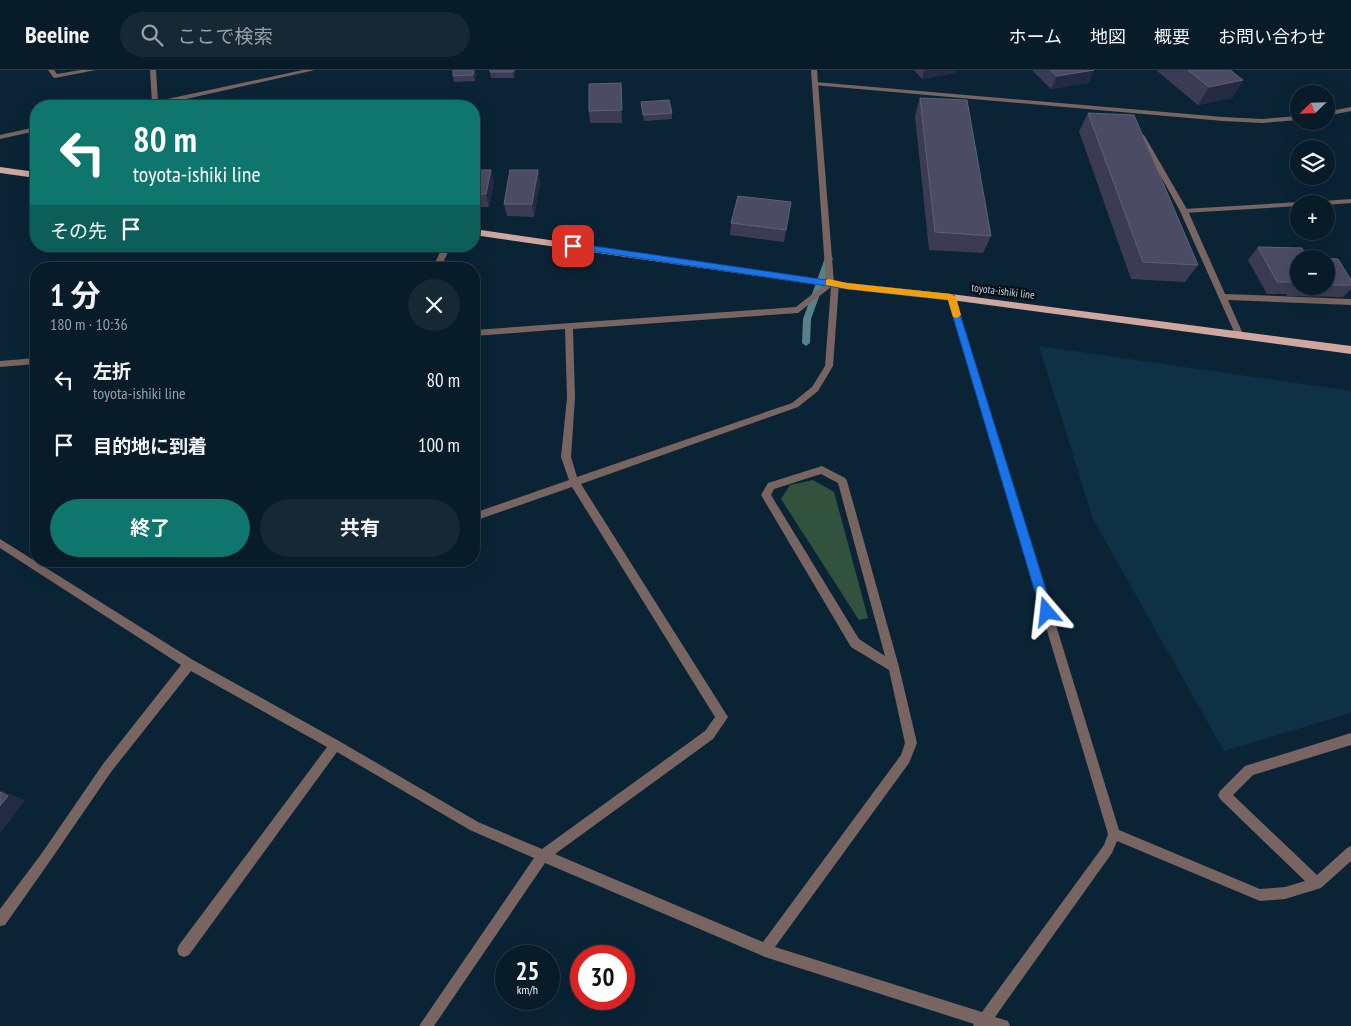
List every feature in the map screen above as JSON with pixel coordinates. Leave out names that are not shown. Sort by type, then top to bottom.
[{"type":"main road","points":[[0,170],[30,174]]},
{"type":"main road","name":"toyota-ishiki line","points":[[480,233],[832,283],[1240,334],[1351,350]]},
{"type":"street","points":[[51,70],[55,76],[61,76],[94,70]]},
{"type":"street","points":[[153,70],[156,100]]},
{"type":"street","points":[[174,100],[312,70]]},
{"type":"street","points":[[480,514],[761,419],[795,405],[815,389],[829,366],[832,283],[814,70]]},
{"type":"street","points":[[815,84],[1223,119],[1262,121],[1290,119]]},
{"type":"street","points":[[1335,112],[1351,109]]},
{"type":"street","points":[[1128,112],[1133,120]]},
{"type":"street","points":[[1138,128],[1184,211],[1240,334]]},
{"type":"street","points":[[0,137],[30,131]]},
{"type":"street","points":[[1335,203],[1351,202]]},
{"type":"street","points":[[1184,211],[1290,205]]},
{"type":"street","points":[[480,333],[798,310],[832,283]]},
{"type":"street","points":[[951,297],[1114,834],[1108,848],[983,1023]]},
{"type":"street","points":[[1223,297],[1351,302]]},
{"type":"street","points":[[426,1026],[543,855],[709,735],[722,717],[574,481],[566,457],[571,398],[569,326]]},
{"type":"street","points":[[0,364],[30,362]]},
{"type":"street","points":[[765,950],[905,759],[911,743],[894,667],[842,481],[822,470],[770,486],[766,495],[855,642],[894,667]]},
{"type":"street","points":[[0,543],[30,562]]},
{"type":"street","points":[[37,567],[189,664],[335,744],[474,826],[765,950],[983,1023],[1003,1026]]},
{"type":"street","points":[[0,920],[107,768],[189,664]]},
{"type":"street","points":[[1317,884],[1224,794],[1249,770],[1351,739]]},
{"type":"street","points":[[184,950],[335,744]]},
{"type":"street","points":[[1114,834],[1260,895],[1285,893],[1317,884],[1351,852]]},
{"type":"shaded area","points":[[1039,346],[1351,391],[1351,713],[1224,751],[1093,519]]},
{"type":"green space","points":[[813,480],[834,492],[868,618],[859,620],[781,499],[790,485]]},
{"type":"building","points":[[453,70],[474,70],[473,75],[453,76]]},
{"type":"building","points":[[490,70],[514,70],[513,72],[490,72]]},
{"type":"building","points":[[1050,70],[1094,70],[1057,76]]},
{"type":"building","points":[[1188,70],[1230,70],[1243,80],[1209,87]]},
{"type":"building","points":[[621,83],[622,110],[589,111],[589,84]]},
{"type":"building","points":[[920,98],[967,100],[991,236],[935,232]]},
{"type":"building","points":[[669,100],[672,113],[643,115],[641,102]]},
{"type":"building","points":[[1088,113],[1134,115],[1198,265],[1143,262]]},
{"type":"building","points":[[480,170],[491,170],[486,194],[480,194]]},
{"type":"building","points":[[510,170],[538,170],[532,204],[504,204]]},
{"type":"building","points":[[738,196],[791,202],[786,230],[731,223]]},
{"type":"building","points":[[1258,247],[1302,248],[1303,250],[1290,250],[1290,282],[1277,282]]},
{"type":"building","points":[[1335,259],[1338,259],[1351,280],[1351,285],[1335,285]]},
{"type":"building","points":[[0,792],[8,796],[0,806]]},
{"type":"waterway","points":[[806,343],[807,319],[829,258]]},
{"type":"slow traffic","points":[[829,282],[847,286],[951,297],[957,315]]},
{"type":"route","points":[[573,246],[847,286],[951,297],[1047,612]]}]
